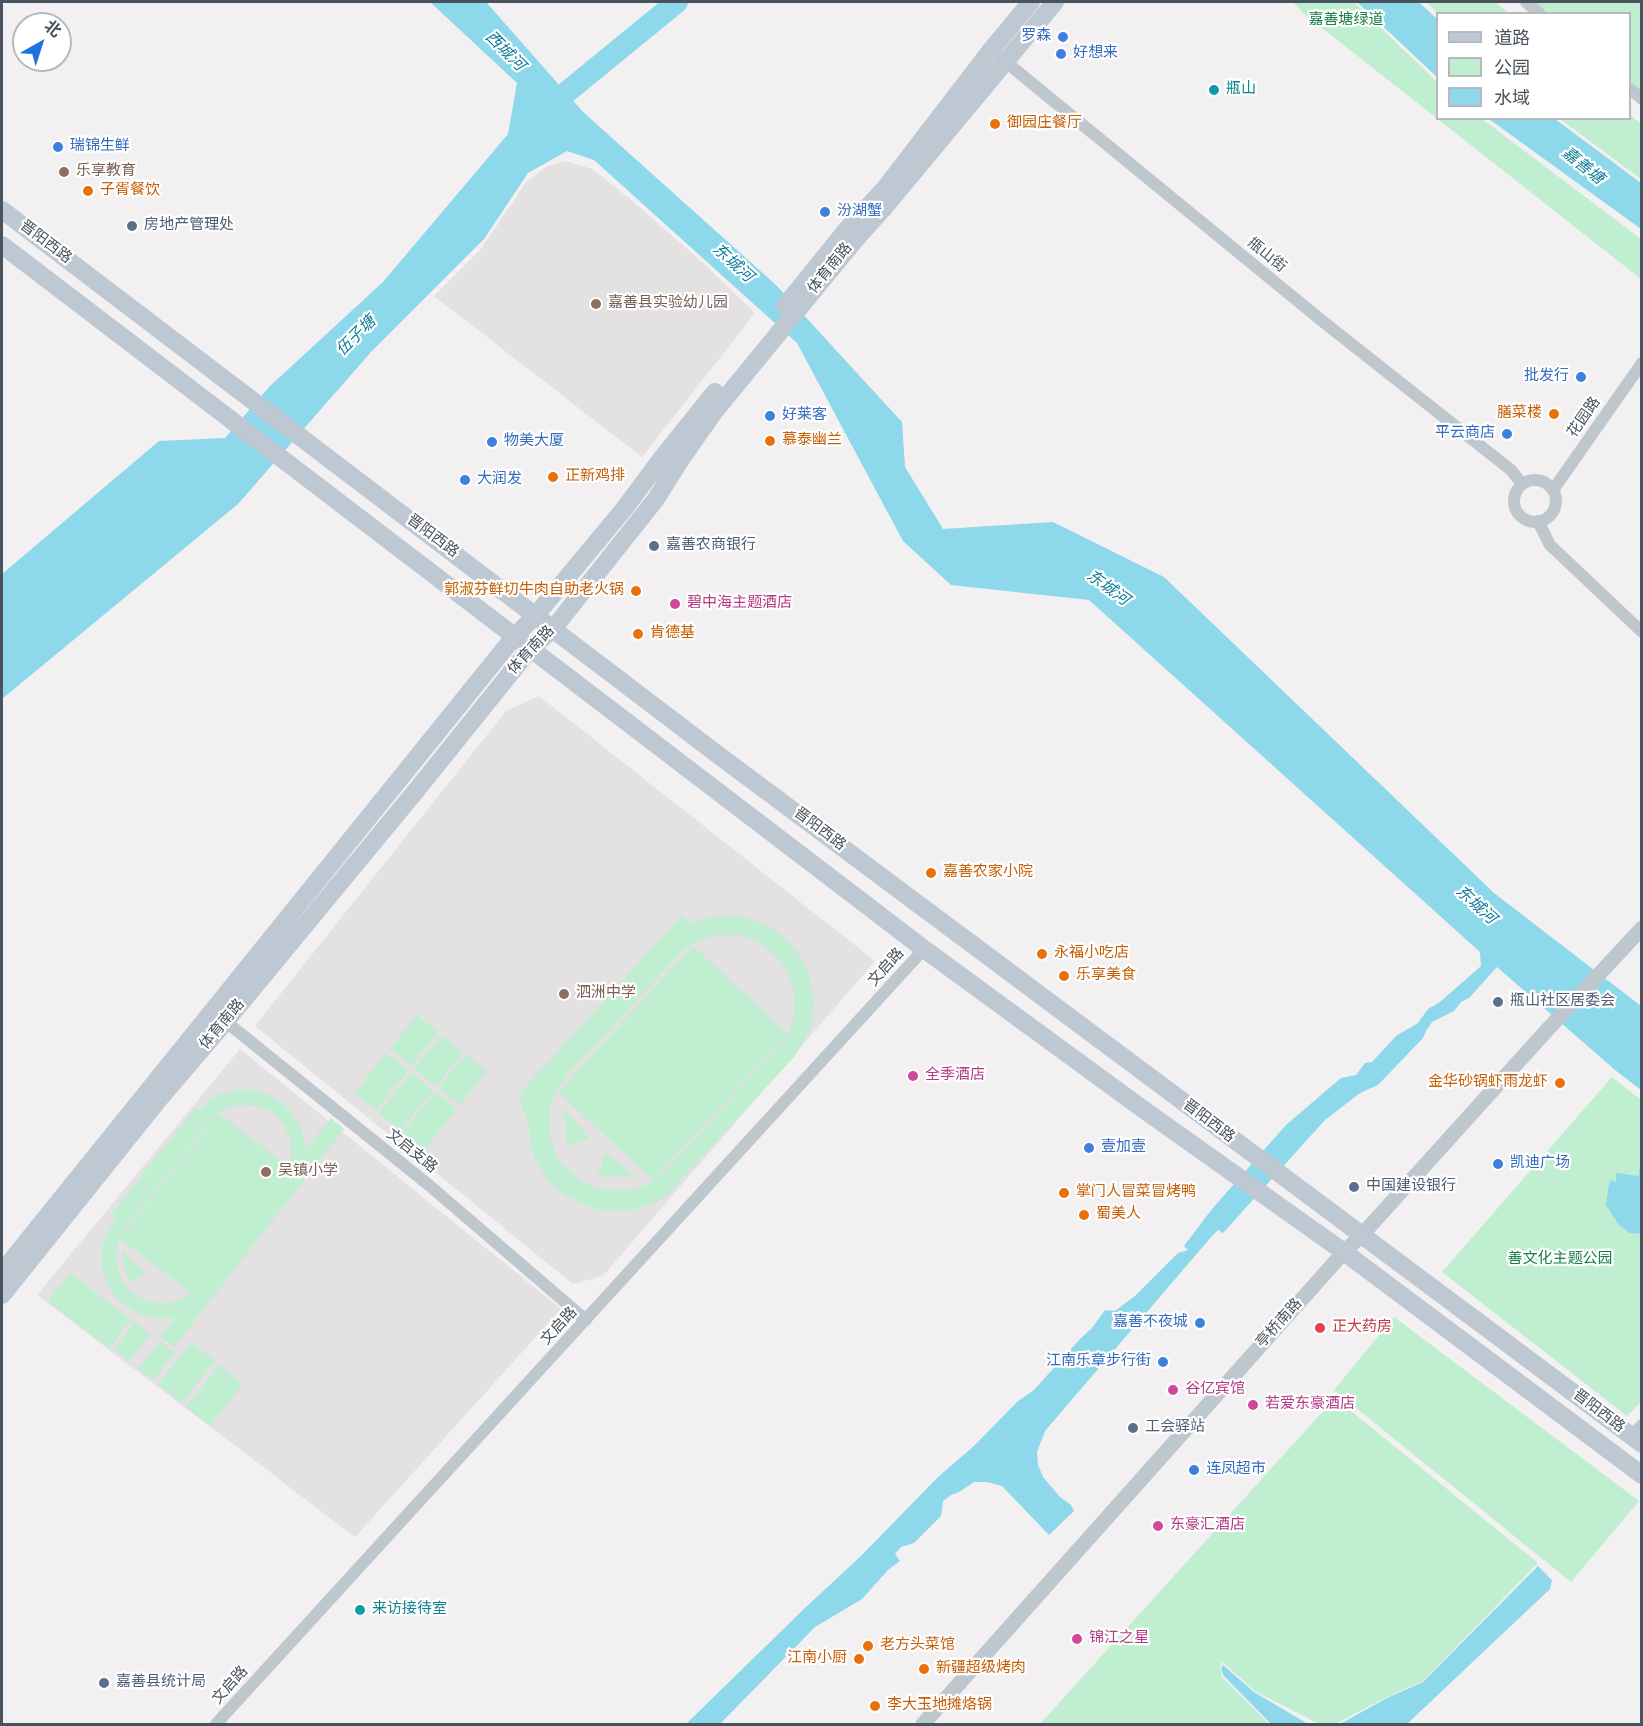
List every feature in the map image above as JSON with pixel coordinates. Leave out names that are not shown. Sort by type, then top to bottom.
[{"type":"main road","name":"体育南路","points":[[998,56],[1031,2]]},
{"type":"main road","name":"体育南路","points":[[2,1294],[155,1104],[219,1017],[514,637],[536,615],[624,509],[662,458],[750,359],[998,56],[1055,2]]},
{"type":"main road","name":"晋阳西路","points":[[2,210],[553,629],[1290,1183],[1638,1435]]},
{"type":"main road","name":"晋阳西路","points":[[2,245],[924,949],[1344,1252],[1641,1475]]},
{"type":"main road","name":"体育南路","points":[[2,1272],[219,1017],[415,792],[530,649],[553,629],[656,499],[750,359]]},
{"type":"street","points":[[1526,2],[1538,12]]},
{"type":"street","name":"甁山街","points":[[998,56],[1321,320],[1511,470],[1522,484]]},
{"type":"street","name":"花园路","points":[[1553,490],[1641,363]]},
{"type":"street","points":[[1536,480],[1542,481],[1553,490],[1556,503],[1550,515],[1538,521],[1525,519],[1516,509],[1515,496],[1522,484],[1536,480]]},
{"type":"street","points":[[1538,521],[1550,545],[1641,632]]},
{"type":"street","name":"亭桥南路","points":[[923,1725],[1344,1252],[1641,928]]},
{"type":"street","name":"文启路","points":[[216,1725],[924,949]]},
{"type":"street","name":"文启支路","points":[[219,1017],[430,1186],[586,1320]]},
{"type":"shaded area","name":"嘉善县实验幼儿园","points":[[566,161],[592,169],[630,199],[702,262],[755,313],[642,457],[434,296],[481,249],[527,181],[547,166]]},
{"type":"shaded area","name":"泗洲中学","points":[[539,696],[875,961],[603,1276],[573,1284],[255,1026],[506,711]]},
{"type":"shaded area","name":"吴镇小学","points":[[240,1049],[561,1309],[355,1537],[37,1295]]},
{"type":"green space","name":"嘉善塘绿道","points":[[1293,2],[1354,2],[1436,81],[1436,118],[1303,13]]},
{"type":"green space","name":"嘉善塘绿道","points":[[1426,2],[1495,2],[1508,12],[1437,12]]},
{"type":"green space","points":[[1532,2],[1641,2],[1641,92],[1631,83],[1631,12],[1546,12]]},
{"type":"green space","points":[[1631,116],[1641,124],[1641,179],[1561,120],[1631,120]]},
{"type":"green space","name":"嘉善塘绿道","points":[[1439,120],[1483,120],[1641,239],[1641,279]]},
{"type":"green space","points":[[682,915],[691,923],[713,916],[742,916],[769,926],[798,952],[810,977],[814,1005],[809,1033],[794,1057],[669,1193],[644,1207],[626,1211],[607,1211],[588,1207],[563,1194],[549,1181],[538,1165],[531,1147],[528,1121],[519,1094]],"holes":[[[716,935],[739,935],[766,947],[782,963],[792,983],[795,998],[793,1020],[788,1034],[693,946],[558,1092],[653,1180],[785,1038],[664,1172],[652,1181],[639,1188],[617,1191],[595,1188],[582,1182],[565,1167],[556,1155],[551,1141],[549,1118],[551,1104],[557,1090],[566,1077],[682,951],[701,939]]]},
{"type":"green space","points":[[417,1015],[438,1032],[411,1066],[390,1049]]},
{"type":"green space","points":[[442,1035],[463,1052],[436,1086],[414,1069]]},
{"type":"green space","points":[[386,1053],[408,1070],[376,1110],[355,1093]]},
{"type":"green space","points":[[466,1054],[487,1071],[460,1105],[438,1088]]},
{"type":"green space","points":[[411,1073],[433,1090],[401,1130],[379,1113]]},
{"type":"green space","name":"善文化主题公园","points":[[1612,1077],[1641,1100],[1642,1401],[1627,1416],[1442,1272]]},
{"type":"green space","points":[[248,1089],[262,1092],[274,1097],[290,1110],[301,1127],[306,1149],[331,1118],[344,1129],[174,1347],[161,1337],[175,1318],[157,1319],[137,1313],[120,1302],[108,1286],[101,1259],[104,1239],[115,1218],[111,1215],[195,1108],[198,1111],[209,1100],[235,1090]],"holes":[[[237,1105],[257,1106],[271,1112],[279,1119],[291,1141],[289,1167],[218,1113]],[[215,1115],[120,1238],[125,1229]],[[120,1239],[191,1294],[177,1301],[162,1304],[147,1301],[133,1293],[123,1282],[117,1268],[116,1253]]]},
{"type":"green space","points":[[435,1092],[457,1109],[425,1149],[403,1132]]},
{"type":"green space","points":[[564,1109],[589,1138],[567,1147]]},
{"type":"green space","points":[[605,1153],[636,1176],[598,1176]]},
{"type":"green space","points":[[121,1250],[146,1274],[128,1282]]},
{"type":"green space","points":[[70,1273],[131,1319],[109,1348],[48,1301]]},
{"type":"green space","points":[[1394,1317],[1639,1501],[1571,1582],[1334,1390]]},
{"type":"green space","points":[[135,1322],[150,1334],[129,1361],[114,1349]]},
{"type":"green space","points":[[160,1341],[175,1353],[153,1380],[138,1369]]},
{"type":"green space","points":[[191,1342],[215,1361],[182,1403],[158,1384]]},
{"type":"green space","points":[[219,1365],[243,1384],[210,1426],[186,1407]]},
{"type":"green space","points":[[1335,1398],[1538,1563],[1423,1681],[1335,1724],[1319,1724],[1255,1691],[1222,1662],[1220,1668],[1222,1677],[1269,1724],[1040,1724]]},
{"type":"water","points":[[430,2],[486,2],[583,112],[776,285],[902,422],[905,467],[943,529],[1053,522],[1164,577],[1494,893],[1641,1006],[1641,1090],[1497,967],[1454,1011],[1432,1022],[1423,1038],[1378,1085],[1360,1093],[1325,1120],[1223,1233],[1218,1230],[1212,1236],[1045,1431],[1037,1452],[1038,1465],[1043,1477],[1060,1497],[1071,1505],[1074,1511],[1049,1535],[1002,1486],[987,1482],[974,1482],[951,1495],[943,1501],[941,1516],[914,1543],[901,1547],[895,1554],[900,1561],[888,1570],[862,1599],[815,1627],[720,1724],[686,1724],[861,1556],[938,1477],[974,1446],[1018,1401],[1034,1390],[1092,1328],[1105,1310],[1115,1311],[1135,1296],[1178,1253],[1188,1250],[1184,1246],[1212,1209],[1286,1125],[1341,1078],[1356,1075],[1365,1063],[1372,1062],[1396,1036],[1418,1023],[1428,1009],[1440,1002],[1481,966],[1480,952],[1089,600],[951,585],[903,541],[797,343],[594,160],[567,151],[528,173],[484,239],[371,352],[238,504],[2,699],[2,574],[159,441],[225,438],[270,386],[383,282],[508,134],[517,83]]},
{"type":"water","points":[[1357,2],[1419,2],[1436,18],[1436,76]]},
{"type":"water","name":"嘉善塘","points":[[1490,120],[1556,120],[1641,183],[1641,229]]},
{"type":"water","points":[[1641,1167],[1641,1234],[1630,1233],[1619,1225],[1606,1205],[1609,1185],[1611,1180],[1616,1182],[1616,1173],[1639,1176]]},
{"type":"water","points":[[1538,1566],[1552,1580],[1550,1589],[1407,1724],[1340,1724],[1387,1698],[1423,1682]]},
{"type":"water","points":[[1223,1665],[1254,1692],[1308,1724],[1271,1724],[1223,1675],[1221,1668]]},
{"type":"waterway","name":"伍子塘","points":[[545,113],[551,105],[677,2]]},
{"type":"place","name":"罗森","points":[[1063,37]]},
{"type":"place","name":"好想来","points":[[1061,54]]},
{"type":"place","name":"瓶山","points":[[1214,90]]},
{"type":"place","name":"御园庄餐厅","points":[[995,124]]},
{"type":"place","name":"瑞锦生鲜","points":[[58,147]]},
{"type":"place","name":"乐享教育","points":[[64,172]]},
{"type":"place","name":"子胥餐饮","points":[[88,191]]},
{"type":"place","name":"汾湖蟹","points":[[825,212]]},
{"type":"place","name":"房地产管理处","points":[[132,226]]},
{"type":"place","name":"嘉善县实验幼儿园","points":[[596,304]]},
{"type":"place","name":"批发行","points":[[1581,377]]},
{"type":"place","name":"膳菜楼","points":[[1554,414]]},
{"type":"place","name":"好莱客","points":[[770,416]]},
{"type":"place","name":"平云商店","points":[[1507,434]]},
{"type":"place","name":"慕泰幽兰","points":[[770,441]]},
{"type":"place","name":"物美大厦","points":[[492,442]]},
{"type":"place","name":"正新鸡排","points":[[553,477]]},
{"type":"place","name":"大润发","points":[[465,480]]},
{"type":"place","name":"嘉善农商银行","points":[[654,546]]},
{"type":"place","name":"郭淑芬鲜切牛肉自助老火锅","points":[[636,591]]},
{"type":"place","name":"碧中海主题酒店","points":[[675,604]]},
{"type":"place","name":"肯德基","points":[[638,634]]},
{"type":"place","name":"嘉善农家小院","points":[[931,873]]},
{"type":"place","name":"永福小吃店","points":[[1042,954]]},
{"type":"place","name":"乐享美食","points":[[1064,976]]},
{"type":"place","name":"泗洲中学","points":[[564,994]]},
{"type":"place","name":"瓶山社区居委会","points":[[1498,1002]]},
{"type":"place","name":"全季酒店","points":[[913,1076]]},
{"type":"place","name":"金华砂锅虾雨龙虾","points":[[1560,1083]]},
{"type":"place","name":"壹加壹","points":[[1089,1148]]},
{"type":"place","name":"凯迪广场","points":[[1498,1164]]},
{"type":"place","name":"吴镇小学","points":[[266,1172]]},
{"type":"place","name":"中国建设银行","points":[[1354,1187]]},
{"type":"place","name":"掌门人冒菜冒烤鸭","points":[[1064,1193]]},
{"type":"place","name":"蜀美人","points":[[1084,1215]]},
{"type":"place","name":"嘉善不夜城","points":[[1200,1323]]},
{"type":"place","name":"正大药房","points":[[1320,1328]]},
{"type":"place","name":"江南乐章步行街","points":[[1163,1362]]},
{"type":"place","name":"谷亿宾馆","points":[[1173,1390]]},
{"type":"place","name":"若爱东豪酒店","points":[[1253,1405]]},
{"type":"place","name":"工会驿站","points":[[1133,1428]]},
{"type":"place","name":"连凤超市","points":[[1194,1470]]},
{"type":"place","name":"东豪汇酒店","points":[[1158,1526]]},
{"type":"place","name":"来访接待室","points":[[360,1610]]},
{"type":"place","name":"锦江之星","points":[[1077,1639]]},
{"type":"place","name":"老方头菜馆","points":[[868,1646]]},
{"type":"place","name":"江南小厨","points":[[859,1659]]},
{"type":"place","name":"新疆超级烤肉","points":[[924,1669]]},
{"type":"place","name":"嘉善县统计局","points":[[104,1683]]},
{"type":"place","name":"李大玉地摊烙锅","points":[[875,1706]]},
{"type":"water label","name":"西城河","points":[[504,52]]},
{"type":"water label","name":"东城河","points":[[732,264]]},
{"type":"water label","name":"东城河","points":[[1107,589]]},
{"type":"water label","name":"东城河","points":[[1475,906]]}]
